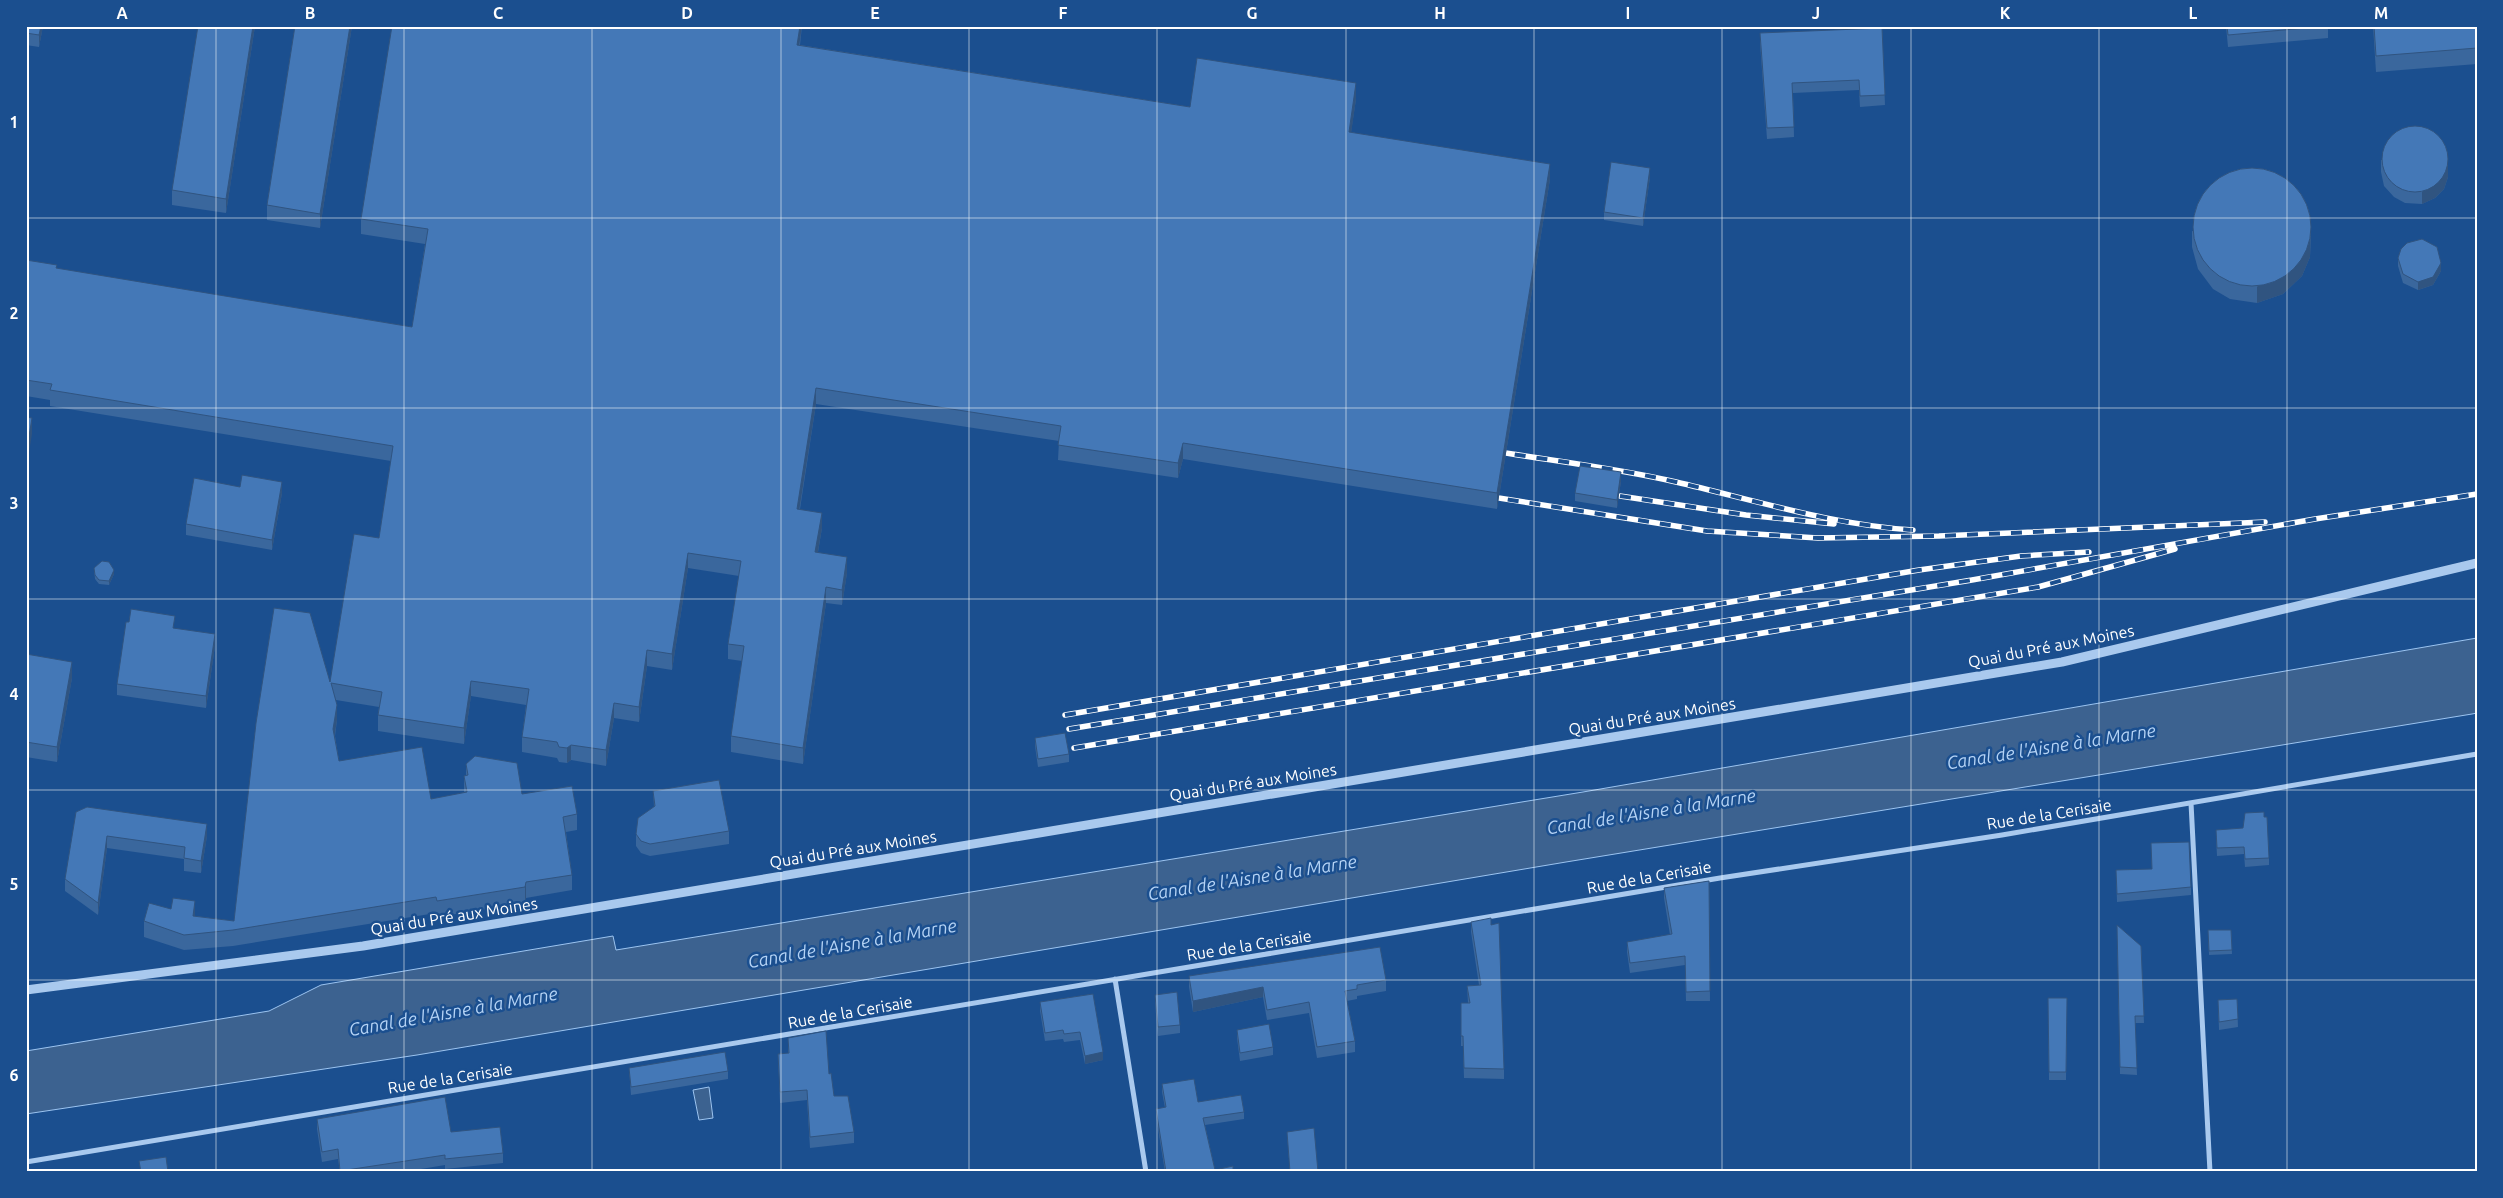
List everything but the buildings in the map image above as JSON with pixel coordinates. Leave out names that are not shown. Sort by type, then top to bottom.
[{"type":"street","name":"Quai du Pré aux Moines","points":[[26,990],[363,946],[2062,662],[2477,563]]},
{"type":"street","name":"Rue de la Cerisaie","points":[[26,1162],[1720,878],[2002,835],[2477,754]]},
{"type":"street","points":[[2191,802],[2210,1172]]},
{"type":"street","points":[[1115,979],[1146,1172]]},
{"type":"water","name":"Canal de l'Aisne à la Marne","points":[[2477,638],[2477,713],[2472,714],[1566,862],[417,1055],[26,1114],[26,1051],[269,1011],[321,985],[613,936],[616,950],[1583,792]]},
{"type":"water","points":[[709,1087],[713,1118],[699,1120],[693,1090]]},
{"type":"railway","points":[[1493,451],[1631,473],[1853,523],[1913,530]]},
{"type":"railway","points":[[1069,729],[1972,580],[2315,519],[2477,494]]},
{"type":"railway","points":[[1486,496],[1707,531],[1818,538],[1939,536],[2265,522]]},
{"type":"railway","points":[[1620,496],[1746,515],[1834,524]]},
{"type":"railway","points":[[1074,748],[2038,587],[2175,549]]},
{"type":"railway","points":[[1065,715],[1919,570],[2021,556],[2089,552]]}]
